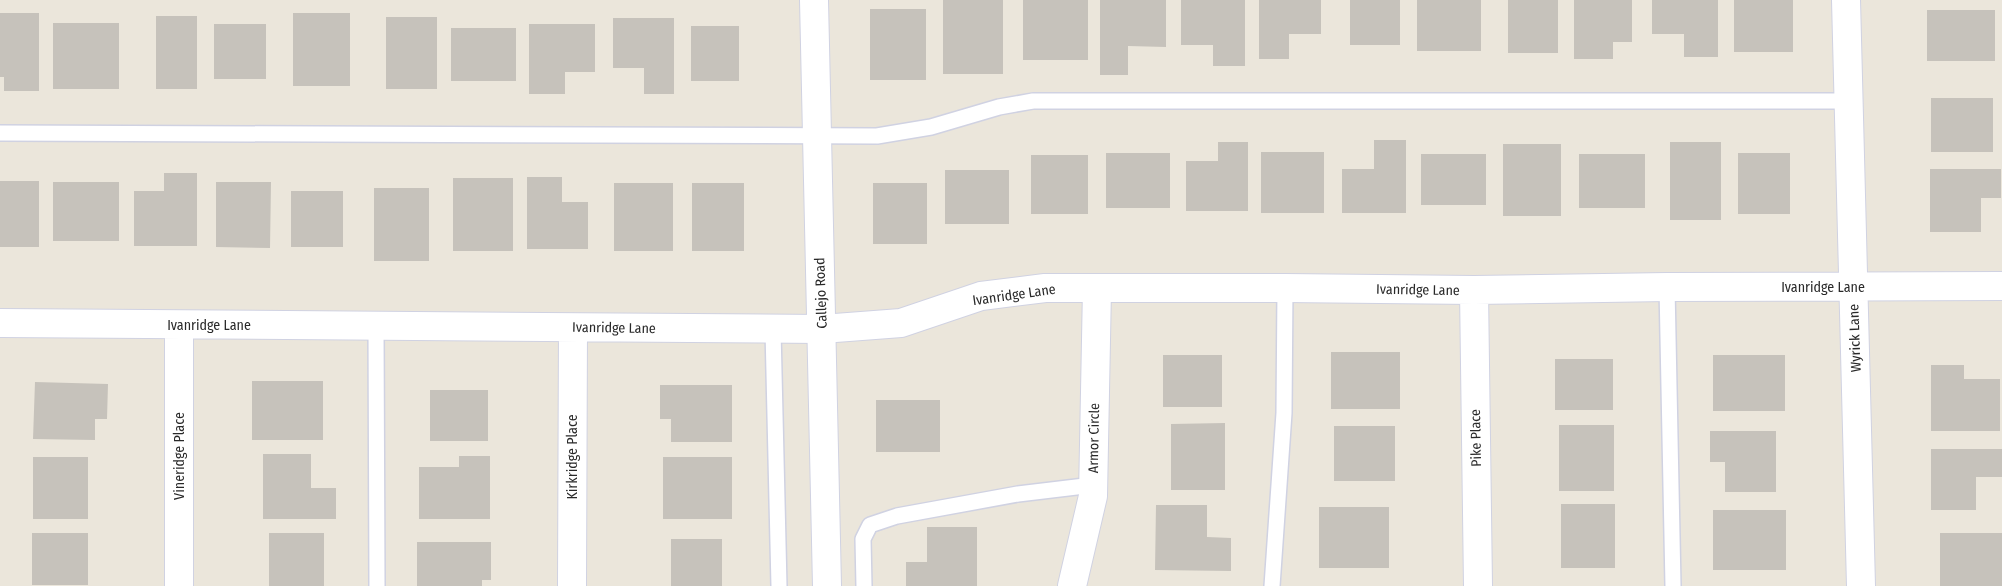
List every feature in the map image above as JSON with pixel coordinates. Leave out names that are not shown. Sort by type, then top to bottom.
[{"type":"street","name":"Callejo Road","points":[[814,0],[827,586]]},
{"type":"street","name":"Wyrick Lane","points":[[1846,0],[1861,586]]},
{"type":"street","name":"Ivanridge Lane","points":[[0,323],[773,330],[822,329],[901,323],[981,296],[1045,288],[1474,290],[1667,287],[1853,288],[2002,286]]},
{"type":"street","name":"Armor Circle","points":[[1072,586],[1093,496],[1097,288]]},
{"type":"street","name":"Pike Place","points":[[1474,290],[1478,586]]},
{"type":"street","name":"Vineridge Place","points":[[180,325],[180,586]]},
{"type":"street","name":"Kirkridge Place","points":[[572,586],[573,328]]},
{"type":"lane","points":[[0,133],[877,136],[931,128],[998,107],[1033,102],[1849,102]]},
{"type":"lane","points":[[1667,287],[1673,586]]},
{"type":"lane","points":[[1272,586],[1284,413],[1285,288]]},
{"type":"lane","points":[[376,325],[377,586]]},
{"type":"lane","points":[[773,330],[779,586]]},
{"type":"lane","points":[[864,586],[863,539],[870,525],[897,516],[1018,494],[1093,485]]},
{"type":"building","points":[[943,0],[1003,0],[1003,74],[943,74]]},
{"type":"building","points":[[1023,0],[1088,0],[1088,60],[1023,60]]},
{"type":"building","points":[[1100,0],[1166,0],[1166,47],[1128,46],[1128,75],[1100,75]]},
{"type":"building","points":[[1181,0],[1245,0],[1245,66],[1213,66],[1213,45],[1181,45]]},
{"type":"building","points":[[1259,0],[1321,0],[1321,34],[1289,34],[1289,59],[1259,59]]},
{"type":"building","points":[[1350,0],[1400,0],[1400,45],[1350,45]]},
{"type":"building","points":[[1417,0],[1481,0],[1481,51],[1417,51]]},
{"type":"building","points":[[1508,0],[1558,0],[1558,53],[1508,53]]},
{"type":"building","points":[[1574,0],[1632,0],[1632,42],[1613,42],[1613,59],[1574,59]]},
{"type":"building","points":[[1652,0],[1718,0],[1718,57],[1684,57],[1684,34],[1652,34]]},
{"type":"building","points":[[1734,0],[1793,0],[1793,52],[1734,52]]},
{"type":"building","points":[[870,9],[926,9],[926,80],[870,80]]},
{"type":"building","points":[[1927,10],[1995,10],[1995,61],[1927,61]]},
{"type":"building","points":[[0,13],[39,13],[39,91],[4,91],[4,77],[0,77]]},
{"type":"building","points":[[293,13],[350,13],[350,86],[293,86]]},
{"type":"building","points":[[156,16],[197,16],[197,89],[156,89]]},
{"type":"building","points":[[386,17],[437,17],[437,89],[386,89]]},
{"type":"building","points":[[613,18],[674,18],[674,94],[644,94],[644,68],[613,68]]},
{"type":"building","points":[[53,23],[119,23],[119,89],[53,89]]},
{"type":"building","points":[[214,24],[266,24],[266,79],[214,79]]},
{"type":"building","points":[[529,24],[595,24],[595,72],[565,72],[565,94],[529,94]]},
{"type":"building","points":[[691,26],[739,26],[739,81],[691,81]]},
{"type":"building","points":[[451,28],[516,28],[516,81],[451,81]]},
{"type":"building","points":[[1931,98],[1993,98],[1993,152],[1931,152]]},
{"type":"building","points":[[1374,140],[1406,140],[1406,213],[1342,213],[1342,169],[1374,169]]},
{"type":"building","points":[[1218,142],[1248,142],[1248,211],[1186,211],[1186,161],[1218,161]]},
{"type":"building","points":[[1670,142],[1721,142],[1721,220],[1670,220]]},
{"type":"building","points":[[1503,144],[1561,144],[1561,216],[1503,216]]},
{"type":"building","points":[[1261,152],[1324,152],[1324,213],[1261,213]]},
{"type":"building","points":[[1106,153],[1170,153],[1170,208],[1106,208]]},
{"type":"building","points":[[1738,153],[1790,153],[1790,214],[1738,214]]},
{"type":"building","points":[[1421,154],[1486,154],[1486,205],[1421,205]]},
{"type":"building","points":[[1579,154],[1645,154],[1645,208],[1579,208]]},
{"type":"building","points":[[1031,155],[1088,155],[1088,214],[1031,214]]},
{"type":"building","points":[[1930,169],[2001,169],[2001,198],[1981,198],[1981,232],[1930,232]]},
{"type":"building","points":[[945,170],[1009,170],[1009,224],[945,224]]},
{"type":"building","points":[[164,173],[197,173],[197,246],[134,246],[134,191],[164,191]]},
{"type":"building","points":[[527,177],[562,177],[562,202],[588,202],[588,249],[527,249]]},
{"type":"building","points":[[453,178],[513,178],[513,251],[453,251]]},
{"type":"building","points":[[0,181],[39,181],[39,247],[0,247]]},
{"type":"building","points":[[53,182],[119,182],[119,241],[53,241]]},
{"type":"building","points":[[216,182],[271,182],[270,248],[216,247]]},
{"type":"building","points":[[614,183],[673,183],[673,251],[614,251]]},
{"type":"building","points":[[692,183],[744,183],[744,251],[692,251]]},
{"type":"building","points":[[873,183],[927,183],[927,244],[873,244]]},
{"type":"building","points":[[374,188],[429,188],[429,261],[374,261]]},
{"type":"building","points":[[291,191],[343,191],[343,247],[291,247]]},
{"type":"building","points":[[1331,352],[1400,352],[1400,409],[1331,409]]},
{"type":"building","points":[[1163,355],[1222,355],[1222,407],[1163,407]]},
{"type":"building","points":[[1713,355],[1785,355],[1785,411],[1713,411]]},
{"type":"building","points":[[1555,359],[1613,359],[1613,410],[1555,410]]},
{"type":"building","points":[[1931,365],[1964,365],[1964,379],[2000,379],[2000,431],[1931,431]]},
{"type":"building","points":[[252,381],[323,381],[323,440],[252,440]]},
{"type":"building","points":[[35,382],[108,384],[107,419],[95,419],[95,440],[33,439]]},
{"type":"building","points":[[660,385],[732,385],[732,442],[671,442],[671,419],[660,419]]},
{"type":"building","points":[[430,390],[488,390],[488,441],[430,441]]},
{"type":"building","points":[[876,400],[940,400],[940,452],[876,452]]},
{"type":"building","points":[[1225,423],[1225,490],[1171,490],[1171,424]]},
{"type":"building","points":[[1559,425],[1614,425],[1614,491],[1559,491]]},
{"type":"building","points":[[1334,426],[1395,426],[1395,481],[1334,481]]},
{"type":"building","points":[[1710,431],[1776,431],[1776,492],[1725,492],[1725,462],[1710,462]]},
{"type":"building","points":[[1931,449],[2002,449],[2002,477],[1976,477],[1976,510],[1931,510]]},
{"type":"building","points":[[263,454],[311,454],[311,488],[336,488],[336,519],[263,519]]},
{"type":"building","points":[[459,456],[490,456],[490,519],[419,519],[419,467],[459,467]]},
{"type":"building","points":[[33,457],[88,457],[88,519],[33,519]]},
{"type":"building","points":[[663,457],[732,457],[732,519],[663,519]]},
{"type":"building","points":[[1561,504],[1615,504],[1615,568],[1561,568]]},
{"type":"building","points":[[1156,505],[1207,505],[1207,537],[1231,538],[1231,571],[1155,570]]},
{"type":"building","points":[[1319,507],[1389,507],[1389,568],[1319,568]]},
{"type":"building","points":[[1713,510],[1786,510],[1786,570],[1713,570]]},
{"type":"building","points":[[927,527],[977,527],[977,586],[906,586],[906,562],[927,562]]},
{"type":"building","points":[[32,533],[88,533],[88,585],[32,585]]},
{"type":"building","points":[[269,533],[324,533],[324,586],[269,586]]},
{"type":"building","points":[[1940,533],[2002,533],[2002,586],[1940,586]]},
{"type":"building","points":[[671,539],[722,539],[722,586],[671,586]]},
{"type":"building","points":[[417,542],[491,542],[491,580],[482,580],[482,586],[417,586]]}]
